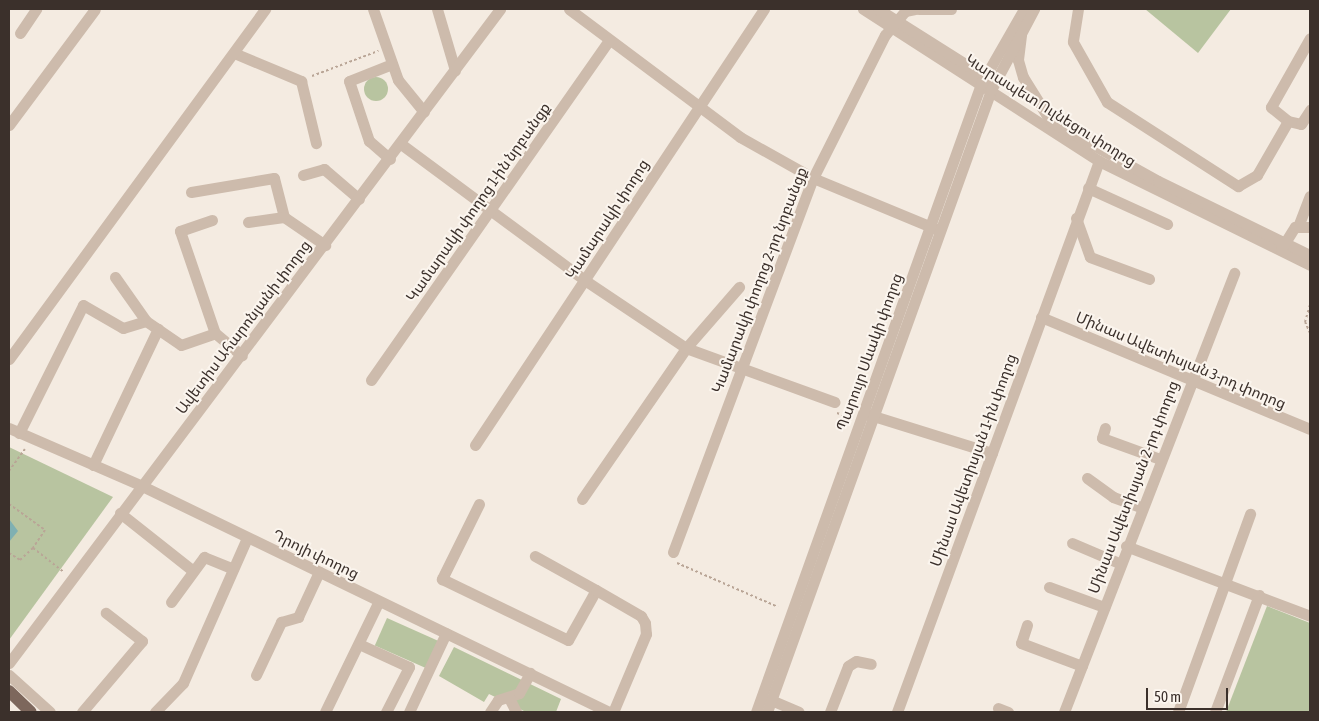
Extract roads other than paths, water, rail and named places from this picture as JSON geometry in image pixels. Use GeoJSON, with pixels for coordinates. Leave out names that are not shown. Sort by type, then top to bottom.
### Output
{"type":"FeatureCollection","features":[{"type":"Feature","properties":{"kind":"main road"},"geometry":{"type":"LineString","coordinates":[[9,691],[31,712]]}},
{"type":"Feature","properties":{"kind":"street"},"geometry":{"type":"LineString","coordinates":[[20,33],[36,9]]}},
{"type":"Feature","properties":{"kind":"street"},"geometry":{"type":"LineString","coordinates":[[9,125],[95,9]]}},
{"type":"Feature","properties":{"kind":"street"},"geometry":{"type":"LineString","coordinates":[[9,359],[265,9]]}},
{"type":"Feature","properties":{"kind":"street"},"geometry":{"type":"LineString","coordinates":[[374,9],[398,80],[424,112]]}},
{"type":"Feature","properties":{"kind":"street"},"geometry":{"type":"LineString","coordinates":[[437,9],[455,70]]}},
{"type":"Feature","properties":{"kind":"street","name":"Ավետիս Ահարոնյանի փողոց"},"geometry":{"type":"LineString","coordinates":[[9,663],[140,485],[242,356],[500,9]]}},
{"type":"Feature","properties":{"kind":"street"},"geometry":{"type":"LineString","coordinates":[[569,9],[740,137],[813,178],[935,228]]}},
{"type":"Feature","properties":{"kind":"street","name":"Կամարակի փողոց"},"geometry":{"type":"LineString","coordinates":[[475,445],[586,281],[764,9]]}},
{"type":"Feature","properties":{"kind":"street","name":"Կարապետ Ուլնեցու փողոց"},"geometry":{"type":"LineString","coordinates":[[863,9],[893,23],[1052,122],[1310,264]]}},
{"type":"Feature","properties":{"kind":"street","name":"Կարապետ Ուլնեցու փողոց"},"geometry":{"type":"LineString","coordinates":[[878,9],[893,23]]}},
{"type":"Feature","properties":{"kind":"street"},"geometry":{"type":"LineString","coordinates":[[893,23],[915,9]]}},
{"type":"Feature","properties":{"kind":"street"},"geometry":{"type":"LineString","coordinates":[[919,9],[951,9]]}},
{"type":"Feature","properties":{"kind":"street","name":"Պարույր Սևակի փողոց"},"geometry":{"type":"LineString","coordinates":[[767,712],[868,415],[987,83],[1024,9]]}},
{"type":"Feature","properties":{"kind":"street","name":"Պարույր Սևակի փողոց"},"geometry":{"type":"LineString","coordinates":[[987,83],[1034,9]]}},
{"type":"Feature","properties":{"kind":"street"},"geometry":{"type":"LineString","coordinates":[[1078,9],[1073,42],[1107,102],[1228,182],[1238,186],[1257,175],[1288,121]]}},
{"type":"Feature","properties":{"kind":"street","name":"Կամարակի փողոց 2-րդ նրբանցք"},"geometry":{"type":"LineString","coordinates":[[673,552],[740,368],[813,178],[893,23]]}},
{"type":"Feature","properties":{"kind":"street"},"geometry":{"type":"LineString","coordinates":[[1023,24],[1018,60],[1023,77],[1052,122]]}},
{"type":"Feature","properties":{"kind":"street"},"geometry":{"type":"LineString","coordinates":[[1310,38],[1271,106],[1288,121],[1301,124],[1310,110]]}},
{"type":"Feature","properties":{"kind":"street","name":"Կամարակի փողոց 1-ին նրբանցք"},"geometry":{"type":"LineString","coordinates":[[371,380],[491,212],[609,40]]}},
{"type":"Feature","properties":{"kind":"street"},"geometry":{"type":"LineString","coordinates":[[234,53],[301,80],[316,143]]}},
{"type":"Feature","properties":{"kind":"street"},"geometry":{"type":"LineString","coordinates":[[390,159],[369,141],[349,81],[392,64]]}},
{"type":"Feature","properties":{"kind":"street","name":"Կարապետ Ուլնեցու փողոց"},"geometry":{"type":"LineString","coordinates":[[987,83],[1099,161],[1282,248],[1310,255]]}},
{"type":"Feature","properties":{"kind":"street"},"geometry":{"type":"LineString","coordinates":[[401,144],[586,281],[686,348],[834,402]]}},
{"type":"Feature","properties":{"kind":"street","name":"Մինաս Ավետիսյան 1-ին փողոց"},"geometry":{"type":"LineString","coordinates":[[897,712],[1076,218],[1099,161]]}},
{"type":"Feature","properties":{"kind":"street"},"geometry":{"type":"LineString","coordinates":[[303,175],[324,169],[359,199]]}},
{"type":"Feature","properties":{"kind":"street"},"geometry":{"type":"LineString","coordinates":[[191,192],[274,178],[284,217],[325,245]]}},
{"type":"Feature","properties":{"kind":"street"},"geometry":{"type":"LineString","coordinates":[[1088,188],[1167,224]]}},
{"type":"Feature","properties":{"kind":"street"},"geometry":{"type":"LineString","coordinates":[[1282,248],[1305,225],[1310,196]]}},
{"type":"Feature","properties":{"kind":"street"},"geometry":{"type":"LineString","coordinates":[[248,222],[284,217]]}},
{"type":"Feature","properties":{"kind":"street"},"geometry":{"type":"LineString","coordinates":[[1076,218],[1090,257],[1149,279]]}},
{"type":"Feature","properties":{"kind":"street"},"geometry":{"type":"LineString","coordinates":[[212,220],[180,230],[215,333],[242,356]]}},
{"type":"Feature","properties":{"kind":"street","name":"Մինաս Ավետիսյան 2-րդ փողոց"},"geometry":{"type":"LineString","coordinates":[[1064,712],[1119,563],[1234,273]]}},
{"type":"Feature","properties":{"kind":"street"},"geometry":{"type":"LineString","coordinates":[[116,278],[146,321],[181,345],[215,333]]}},
{"type":"Feature","properties":{"kind":"street","name":"Կամարակի փողոց 2-րդ նրբանցք"},"geometry":{"type":"LineString","coordinates":[[582,499],[686,348],[739,287]]}},
{"type":"Feature","properties":{"kind":"street"},"geometry":{"type":"LineString","coordinates":[[14,431],[84,305],[124,328],[146,321]]}},
{"type":"Feature","properties":{"kind":"street","name":"Մինաս Ավետիսյան 3-րդ փողոց"},"geometry":{"type":"LineString","coordinates":[[1041,317],[1310,430]]}},
{"type":"Feature","properties":{"kind":"street"},"geometry":{"type":"LineString","coordinates":[[93,465],[158,329]]}},
{"type":"Feature","properties":{"kind":"street"},"geometry":{"type":"LineString","coordinates":[[868,415],[992,453]]}},
{"type":"Feature","properties":{"kind":"street","name":"Պարույր Սևակի փողոց"},"geometry":{"type":"LineString","coordinates":[[756,712],[868,415]]}},
{"type":"Feature","properties":{"kind":"street"},"geometry":{"type":"LineString","coordinates":[[1105,428],[1102,438],[1160,459]]}},
{"type":"Feature","properties":{"kind":"street","name":"Դրոյի փողոց"},"geometry":{"type":"LineString","coordinates":[[14,431],[140,485],[609,712]]}},
{"type":"Feature","properties":{"kind":"street"},"geometry":{"type":"LineString","coordinates":[[1087,478],[1113,497],[1141,507]]}},
{"type":"Feature","properties":{"kind":"street"},"geometry":{"type":"LineString","coordinates":[[479,504],[442,570],[446,585],[561,640],[574,637],[596,590]]}},
{"type":"Feature","properties":{"kind":"street"},"geometry":{"type":"LineString","coordinates":[[120,513],[192,570]]}},
{"type":"Feature","properties":{"kind":"street"},"geometry":{"type":"LineString","coordinates":[[1178,712],[1227,582],[1250,514]]}},
{"type":"Feature","properties":{"kind":"street"},"geometry":{"type":"LineString","coordinates":[[155,712],[183,683],[247,538]]}},
{"type":"Feature","properties":{"kind":"street"},"geometry":{"type":"LineString","coordinates":[[1072,543],[1119,563]]}},
{"type":"Feature","properties":{"kind":"street"},"geometry":{"type":"LineString","coordinates":[[1126,546],[1227,582],[1310,616]]}},
{"type":"Feature","properties":{"kind":"street"},"geometry":{"type":"LineString","coordinates":[[535,556],[641,616],[645,623],[646,634],[613,712]]}},
{"type":"Feature","properties":{"kind":"street"},"geometry":{"type":"LineString","coordinates":[[171,602],[192,570],[204,557],[233,569]]}},
{"type":"Feature","properties":{"kind":"street"},"geometry":{"type":"LineString","coordinates":[[256,674],[281,622],[298,618],[319,572]]}},
{"type":"Feature","properties":{"kind":"street"},"geometry":{"type":"LineString","coordinates":[[1049,587],[1104,607]]}},
{"type":"Feature","properties":{"kind":"street"},"geometry":{"type":"LineString","coordinates":[[1215,712],[1259,595]]}},
{"type":"Feature","properties":{"kind":"street"},"geometry":{"type":"LineString","coordinates":[[325,712],[379,601]]}},
{"type":"Feature","properties":{"kind":"street"},"geometry":{"type":"LineString","coordinates":[[82,712],[142,641],[106,613]]}},
{"type":"Feature","properties":{"kind":"street"},"geometry":{"type":"LineString","coordinates":[[1027,625],[1021,643],[1082,666]]}},
{"type":"Feature","properties":{"kind":"street"},"geometry":{"type":"LineString","coordinates":[[409,712],[446,633]]}},
{"type":"Feature","properties":{"kind":"street"},"geometry":{"type":"LineString","coordinates":[[359,644],[408,667],[386,712]]}},
{"type":"Feature","properties":{"kind":"street"},"geometry":{"type":"LineString","coordinates":[[830,712],[848,666],[856,661],[871,664]]}},
{"type":"Feature","properties":{"kind":"street"},"geometry":{"type":"LineString","coordinates":[[490,712],[498,700],[509,698],[519,693],[530,673]]}},
{"type":"Feature","properties":{"kind":"street"},"geometry":{"type":"LineString","coordinates":[[9,675],[50,712]]}},
{"type":"Feature","properties":{"kind":"street"},"geometry":{"type":"LineString","coordinates":[[509,698],[516,712]]}},
{"type":"Feature","properties":{"kind":"street"},"geometry":{"type":"LineString","coordinates":[[771,700],[799,712]]}},
{"type":"Feature","properties":{"kind":"water"},"geometry":{"type":"Polygon","coordinates":[[[9,519],[18,531],[9,542],[9,519]]]}}]}
